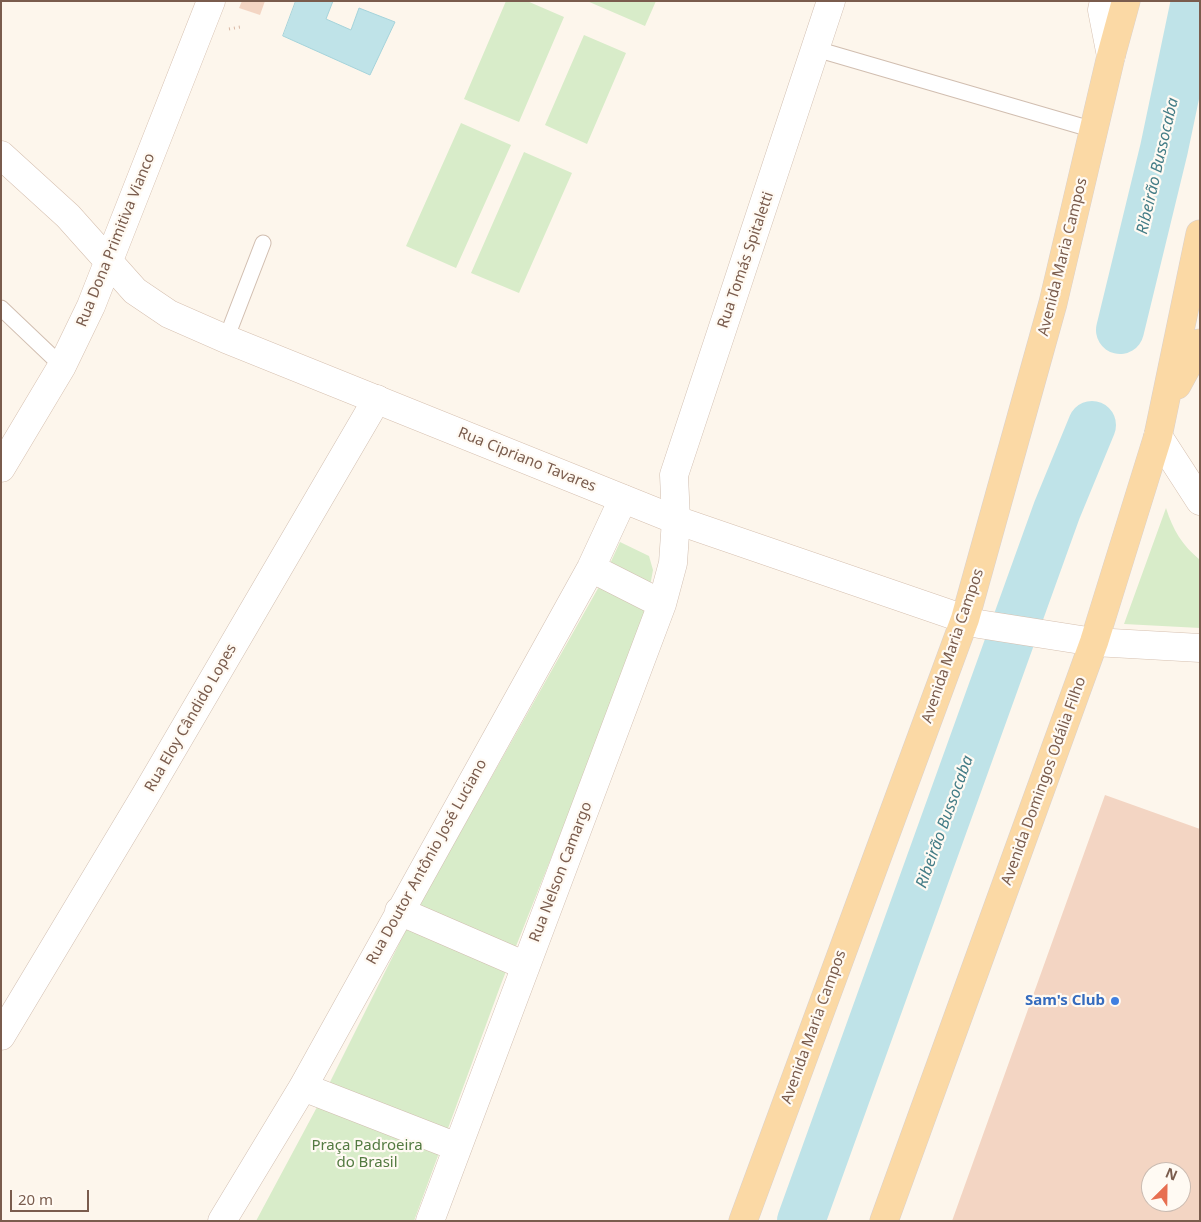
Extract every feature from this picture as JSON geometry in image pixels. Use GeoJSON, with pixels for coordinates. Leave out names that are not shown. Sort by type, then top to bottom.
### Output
{"type":"FeatureCollection","features":[{"type":"Feature","properties":{"kind":"main road","name":"Avenida Maria Campos"},"geometry":{"type":"LineString","coordinates":[[743,1221],[972,622],[1054,303],[1111,56],[1126,1]]}},
{"type":"Feature","properties":{"kind":"main road","name":"Avenida Domingos Odália Filho"},"geometry":{"type":"LineString","coordinates":[[884,1221],[1190,338],[1200,234]]}},
{"type":"Feature","properties":{"kind":"street","name":"Rua Dona Primitiva Vianco"},"geometry":{"type":"LineString","coordinates":[[1,468],[62,366],[92,306],[210,1]]}},
{"type":"Feature","properties":{"kind":"street","name":"Rua Tomás Spitaletti"},"geometry":{"type":"LineString","coordinates":[[676,520],[674,475],[831,1]]}},
{"type":"Feature","properties":{"kind":"street","name":"Avenida Maria Campos"},"geometry":{"type":"LineString","coordinates":[[1104,1],[1102,10],[1111,56]]}},
{"type":"Feature","properties":{"kind":"street","name":"Rua Cipriano Tavares"},"geometry":{"type":"LineString","coordinates":[[1,155],[68,216],[135,291],[170,314],[226,339],[676,520],[972,622],[1086,641],[1200,648]]}},
{"type":"Feature","properties":{"kind":"street","name":"Rua Eloy Cândido Lopes"},"geometry":{"type":"LineString","coordinates":[[1,1036],[145,796],[377,399]]}},
{"type":"Feature","properties":{"kind":"street"},"geometry":{"type":"LineString","coordinates":[[1160,424],[1200,501]]}},
{"type":"Feature","properties":{"kind":"street","name":"Rua Doutor Antônio José Luciano"},"geometry":{"type":"LineString","coordinates":[[222,1221],[303,1087],[591,568],[623,499]]}},
{"type":"Feature","properties":{"kind":"street","name":"Rua Nelson Camargo"},"geometry":{"type":"LineString","coordinates":[[430,1221],[662,604],[673,563],[676,520]]}},
{"type":"Feature","properties":{"kind":"street"},"geometry":{"type":"LineString","coordinates":[[591,568],[662,604]]}},
{"type":"Feature","properties":{"kind":"street"},"geometry":{"type":"LineString","coordinates":[[399,911],[526,966]]}},
{"type":"Feature","properties":{"kind":"street"},"geometry":{"type":"LineString","coordinates":[[303,1087],[457,1146]]}},
{"type":"Feature","properties":{"kind":"lane"},"geometry":{"type":"LineString","coordinates":[[816,49],[1094,130]]}},
{"type":"Feature","properties":{"kind":"lane"},"geometry":{"type":"LineString","coordinates":[[226,339],[263,243]]}},
{"type":"Feature","properties":{"kind":"lane"},"geometry":{"type":"LineString","coordinates":[[1,308],[62,366]]}},
{"type":"Feature","properties":{"kind":"green space"},"geometry":{"type":"Polygon","coordinates":[[[506,1],[527,1],[564,17],[519,122],[464,99],[506,1]]]}},
{"type":"Feature","properties":{"kind":"green space"},"geometry":{"type":"Polygon","coordinates":[[[587,1],[656,1],[645,26],[587,1]]]}},
{"type":"Feature","properties":{"kind":"green space"},"geometry":{"type":"Polygon","coordinates":[[[584,35],[626,53],[587,144],[545,125],[584,35]]]}},
{"type":"Feature","properties":{"kind":"green space"},"geometry":{"type":"Polygon","coordinates":[[[461,123],[511,145],[456,268],[406,246],[461,123]]]}},
{"type":"Feature","properties":{"kind":"green space"},"geometry":{"type":"Polygon","coordinates":[[[524,152],[572,173],[519,293],[471,273],[524,152]]]}},
{"type":"Feature","properties":{"kind":"green space"},"geometry":{"type":"Polygon","coordinates":[[[1166,508],[1179,537],[1200,560],[1200,628],[1124,624],[1166,508]]]}},
{"type":"Feature","properties":{"kind":"green space","name":"Praça Padroeira do Brasil"},"geometry":{"type":"Polygon","coordinates":[[[620,542],[649,556],[653,570],[642,629],[501,984],[414,1221],[256,1221],[324,1094],[412,918],[601,583],[620,542]]]}},
{"type":"Feature","properties":{"kind":"water"},"geometry":{"type":"Polygon","coordinates":[[[296,1],[333,1],[326,19],[351,30],[359,8],[395,22],[370,75],[283,36],[296,1]]]}},
{"type":"Feature","properties":{"kind":"building"},"geometry":{"type":"Polygon","coordinates":[[[242,1],[265,1],[260,15],[239,8],[242,1]]]}},
{"type":"Feature","properties":{"kind":"building","name":"Sam's Club"},"geometry":{"type":"Polygon","coordinates":[[[1105,795],[1200,829],[1200,1221],[952,1221],[1105,795]]]}},
{"type":"Feature","properties":{"kind":"waterway","name":"Ribeirão Bussocaba"},"geometry":{"type":"LineString","coordinates":[[1120,330],[1164,149],[1195,1]]}},
{"type":"Feature","properties":{"kind":"waterway","name":"Ribeirão Bussocaba"},"geometry":{"type":"LineString","coordinates":[[801,1221],[1057,510],[1092,425]]}},
{"type":"Feature","properties":{"kind":"place","name":"Sam's Club"},"geometry":{"type":"Point","coordinates":[1115,1001]}}]}
